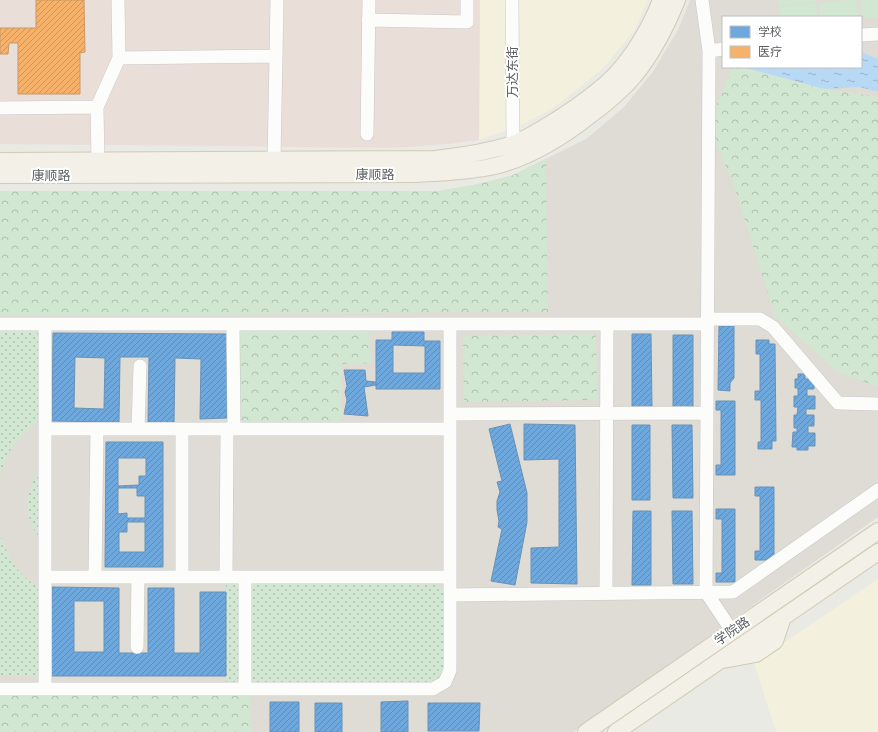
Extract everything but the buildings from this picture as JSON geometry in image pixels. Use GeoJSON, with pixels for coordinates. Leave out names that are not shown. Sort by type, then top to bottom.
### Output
{"type":"FeatureCollection","features":[{"type":"Feature","properties":{"kind":"main road","name":"康顺路"},"geometry":{"type":"LineString","coordinates":[[0,161],[435,159],[468,155],[512,144],[543,129],[608,82],[631,55],[654,18],[662,0]]}},
{"type":"Feature","properties":{"kind":"main road","name":"康顺路"},"geometry":{"type":"LineString","coordinates":[[0,175],[414,174],[465,171],[490,167],[517,159],[548,145],[575,127],[614,97],[634,76],[654,47],[677,0]]}},
{"type":"Feature","properties":{"kind":"main road","name":"学院路"},"geometry":{"type":"LineString","coordinates":[[586,732],[878,532]]}},
{"type":"Feature","properties":{"kind":"main road","name":"学院路"},"geometry":{"type":"LineString","coordinates":[[616,732],[878,552]]}},
{"type":"Feature","properties":{"kind":"street"},"geometry":{"type":"LineString","coordinates":[[98,160],[97,106],[119,58],[118,0]]}},
{"type":"Feature","properties":{"kind":"street"},"geometry":{"type":"LineString","coordinates":[[274,160],[277,0]]}},
{"type":"Feature","properties":{"kind":"street"},"geometry":{"type":"LineString","coordinates":[[367,134],[369,0]]}},
{"type":"Feature","properties":{"kind":"street"},"geometry":{"type":"LineString","coordinates":[[368,20],[467,22],[467,0]]}},
{"type":"Feature","properties":{"kind":"street","name":"万达东街"},"geometry":{"type":"LineString","coordinates":[[512,0],[512,144]]}},
{"type":"Feature","properties":{"kind":"street"},"geometry":{"type":"LineString","coordinates":[[702,0],[709,51],[706,592],[732,631]]}},
{"type":"Feature","properties":{"kind":"street"},"geometry":{"type":"LineString","coordinates":[[862,35],[878,34]]}},
{"type":"Feature","properties":{"kind":"street"},"geometry":{"type":"LineString","coordinates":[[709,51],[722,49]]}},
{"type":"Feature","properties":{"kind":"street"},"geometry":{"type":"LineString","coordinates":[[119,58],[276,56]]}},
{"type":"Feature","properties":{"kind":"street"},"geometry":{"type":"LineString","coordinates":[[0,108],[97,106]]}},
{"type":"Feature","properties":{"kind":"street"},"geometry":{"type":"LineString","coordinates":[[0,324],[607,324],[760,319],[773,327],[838,403],[878,404]]}},
{"type":"Feature","properties":{"kind":"street"},"geometry":{"type":"LineString","coordinates":[[45,324],[45,689]]}},
{"type":"Feature","properties":{"kind":"street"},"geometry":{"type":"LineString","coordinates":[[226,577],[233,324]]}},
{"type":"Feature","properties":{"kind":"street"},"geometry":{"type":"LineString","coordinates":[[0,689],[433,689],[445,682],[450,670],[450,324]]}},
{"type":"Feature","properties":{"kind":"street"},"geometry":{"type":"LineString","coordinates":[[606,593],[607,324]]}},
{"type":"Feature","properties":{"kind":"street"},"geometry":{"type":"LineString","coordinates":[[138,429],[140,366]]}},
{"type":"Feature","properties":{"kind":"street"},"geometry":{"type":"LineString","coordinates":[[450,414],[707,413]]}},
{"type":"Feature","properties":{"kind":"street"},"geometry":{"type":"LineString","coordinates":[[45,429],[450,429]]}},
{"type":"Feature","properties":{"kind":"street"},"geometry":{"type":"LineString","coordinates":[[95,577],[97,429]]}},
{"type":"Feature","properties":{"kind":"street"},"geometry":{"type":"LineString","coordinates":[[182,429],[182,577]]}},
{"type":"Feature","properties":{"kind":"street"},"geometry":{"type":"LineString","coordinates":[[450,595],[733,592],[878,490]]}},
{"type":"Feature","properties":{"kind":"street"},"geometry":{"type":"LineString","coordinates":[[45,577],[450,577]]}},
{"type":"Feature","properties":{"kind":"street"},"geometry":{"type":"LineString","coordinates":[[137,647],[138,577]]}},
{"type":"Feature","properties":{"kind":"street"},"geometry":{"type":"LineString","coordinates":[[245,577],[245,689]]}},
{"type":"Feature","properties":{"kind":"shaded area"},"geometry":{"type":"Polygon","coordinates":[[[0,0],[480,0],[479,140],[394,148],[0,144],[0,0]]]}},
{"type":"Feature","properties":{"kind":"shaded area"},"geometry":{"type":"Polygon","coordinates":[[[480,0],[648,0],[634,31],[603,68],[579,88],[550,110],[521,125],[479,140],[480,0]]]}},
{"type":"Feature","properties":{"kind":"shaded area"},"geometry":{"type":"Polygon","coordinates":[[[690,0],[878,0],[878,517],[573,732],[0,732],[0,191],[439,191],[473,185],[511,176],[586,139],[624,107],[652,73],[678,30],[690,0]]]}},
{"type":"Feature","properties":{"kind":"shaded area"},"geometry":{"type":"Polygon","coordinates":[[[878,579],[878,732],[776,732],[754,663],[878,579]]]}},
{"type":"Feature","properties":{"kind":"green space"},"geometry":{"type":"Polygon","coordinates":[[[777,0],[815,0],[815,2],[778,6],[777,0]]]}},
{"type":"Feature","properties":{"kind":"green space"},"geometry":{"type":"Polygon","coordinates":[[[856,0],[858,16],[820,16],[819,3],[856,0]]]}},
{"type":"Feature","properties":{"kind":"green space"},"geometry":{"type":"Polygon","coordinates":[[[861,0],[878,0],[878,17],[863,19],[861,0]]]}},
{"type":"Feature","properties":{"kind":"green space"},"geometry":{"type":"Polygon","coordinates":[[[816,3],[817,16],[780,16],[779,7],[816,3]]]}},
{"type":"Feature","properties":{"kind":"green space"},"geometry":{"type":"Polygon","coordinates":[[[732,68],[746,68],[825,89],[878,97],[878,387],[836,371],[775,316],[736,192],[709,124],[732,68]]]}},
{"type":"Feature","properties":{"kind":"green space"},"geometry":{"type":"Polygon","coordinates":[[[546,159],[548,312],[225,315],[0,315],[0,191],[439,191],[511,176],[546,159]]]}},
{"type":"Feature","properties":{"kind":"green space"},"geometry":{"type":"Polygon","coordinates":[[[0,331],[41,331],[40,420],[25,432],[14,444],[6,458],[0,476],[0,331]]]}},
{"type":"Feature","properties":{"kind":"green space"},"geometry":{"type":"Polygon","coordinates":[[[235,331],[369,331],[371,363],[342,364],[342,421],[235,421],[235,331]]]}},
{"type":"Feature","properties":{"kind":"green space"},"geometry":{"type":"Polygon","coordinates":[[[596,334],[597,400],[464,402],[463,336],[596,334]]]}},
{"type":"Feature","properties":{"kind":"green space"},"geometry":{"type":"Polygon","coordinates":[[[40,470],[40,539],[30,520],[28,498],[33,479],[40,470]]]}},
{"type":"Feature","properties":{"kind":"green space"},"geometry":{"type":"Polygon","coordinates":[[[0,534],[10,558],[20,572],[32,583],[40,587],[39,676],[0,675],[0,534]]]}},
{"type":"Feature","properties":{"kind":"green space"},"geometry":{"type":"Polygon","coordinates":[[[226,577],[438,585],[450,595],[445,682],[226,689],[226,577]]]}},
{"type":"Feature","properties":{"kind":"green space"},"geometry":{"type":"Polygon","coordinates":[[[0,689],[250,689],[251,732],[0,732],[0,689]]]}},
{"type":"Feature","properties":{"kind":"water"},"geometry":{"type":"Polygon","coordinates":[[[862,52],[878,59],[878,92],[860,87],[825,89],[746,68],[862,68],[862,52]]]}}]}
